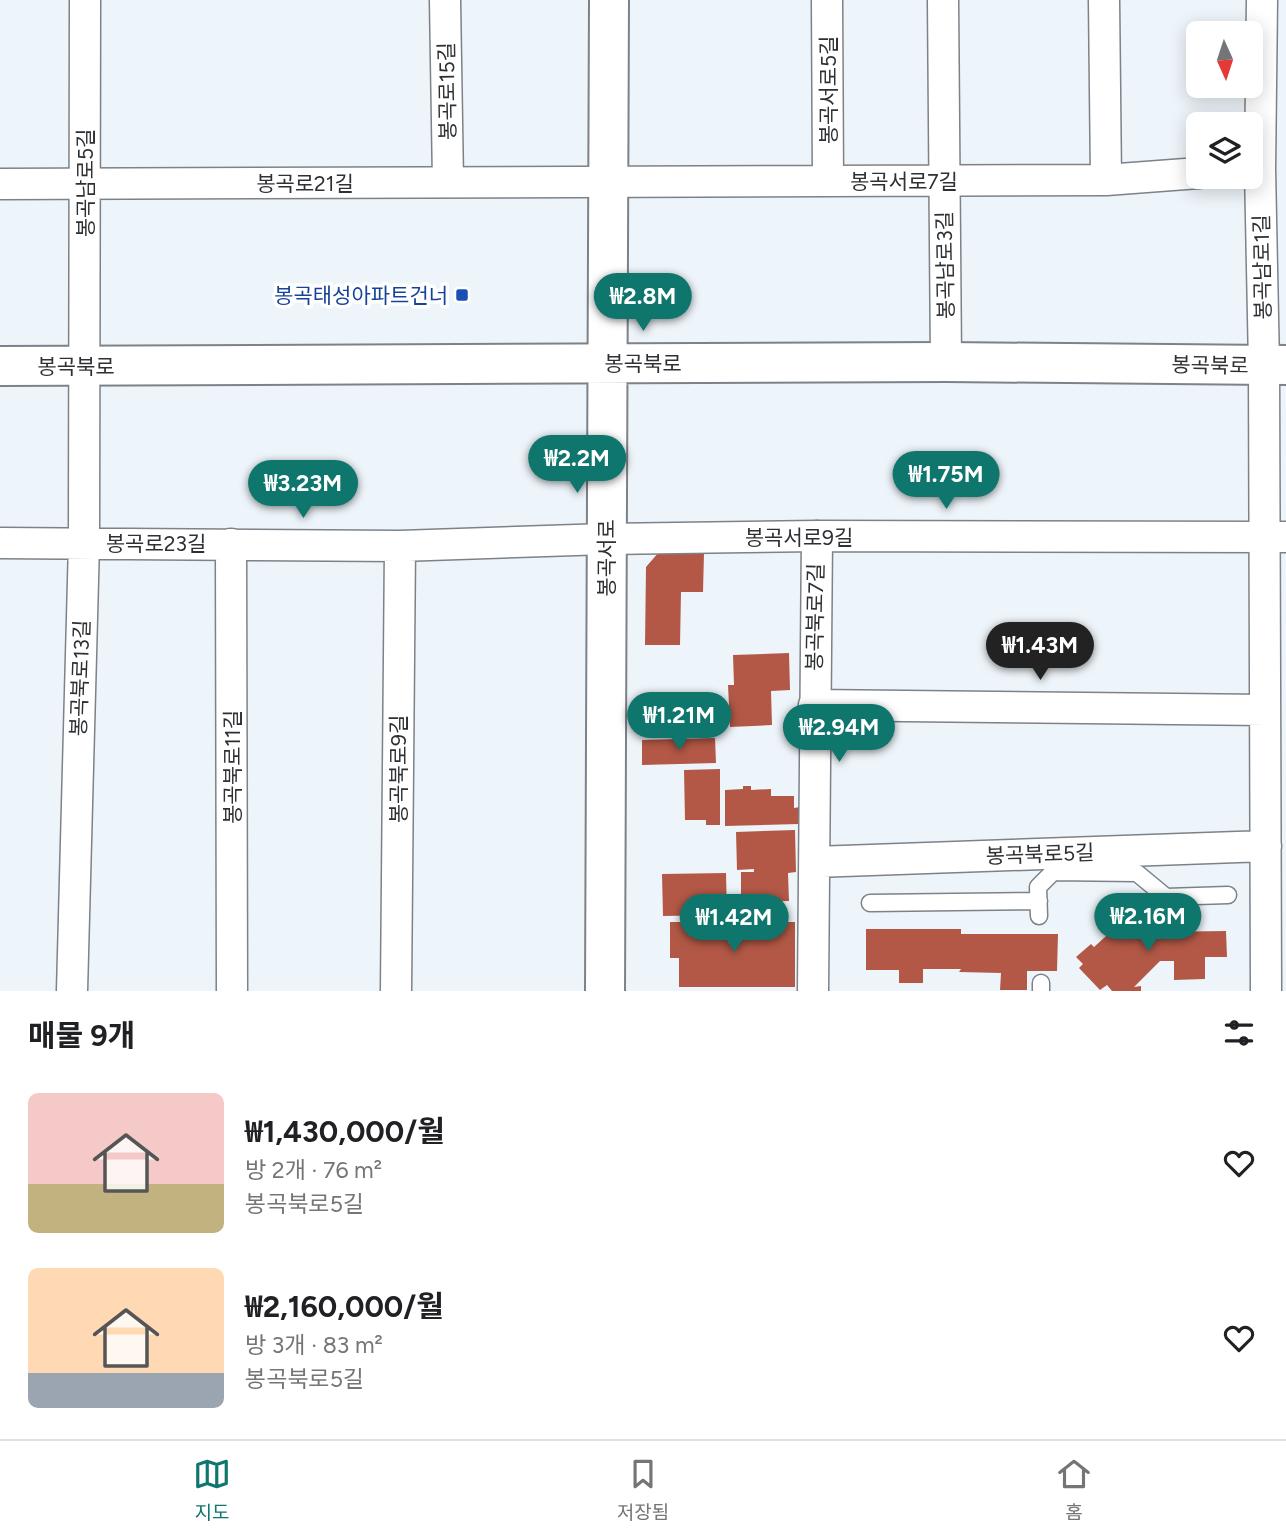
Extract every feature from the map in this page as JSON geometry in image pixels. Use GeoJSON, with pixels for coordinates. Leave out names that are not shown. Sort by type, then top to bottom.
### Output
{"type":"FeatureCollection","features":[{"type":"Feature","properties":{"kind":"street","name":"봉곡남로5길"},"geometry":{"type":"LineString","coordinates":[[85,0],[86,366]]}},
{"type":"Feature","properties":{"kind":"street","name":"봉곡로15길"},"geometry":{"type":"LineString","coordinates":[[446,0],[448,182]]}},
{"type":"Feature","properties":{"kind":"street","name":"봉곡서로"},"geometry":{"type":"LineString","coordinates":[[606,991],[609,0]]}},
{"type":"Feature","properties":{"kind":"street","name":"봉곡서로5길"},"geometry":{"type":"LineString","coordinates":[[827,0],[828,181]]}},
{"type":"Feature","properties":{"kind":"street","name":"봉곡남로3길"},"geometry":{"type":"LineString","coordinates":[[943,0],[946,362]]}},
{"type":"Feature","properties":{"kind":"street"},"geometry":{"type":"LineString","coordinates":[[1104,0],[1106,180]]}},
{"type":"Feature","properties":{"kind":"street","name":"봉곡남로1길"},"geometry":{"type":"LineString","coordinates":[[1262,0],[1275,365]]}},
{"type":"Feature","properties":{"kind":"street","name":"봉곡서로7길"},"geometry":{"type":"LineString","coordinates":[[609,182],[1106,180],[1186,174]]}},
{"type":"Feature","properties":{"kind":"street","name":"봉곡로21길"},"geometry":{"type":"LineString","coordinates":[[0,184],[609,182]]}},
{"type":"Feature","properties":{"kind":"street","name":"봉곡북로"},"geometry":{"type":"LineString","coordinates":[[0,366],[946,362],[1275,365]]}},
{"type":"Feature","properties":{"kind":"street"},"geometry":{"type":"LineString","coordinates":[[1266,991],[1265,710],[1275,537],[1275,365]]}},
{"type":"Feature","properties":{"kind":"street","name":"봉곡북로13길"},"geometry":{"type":"LineString","coordinates":[[72,991],[86,366]]}},
{"type":"Feature","properties":{"kind":"street","name":"봉곡서로9길"},"geometry":{"type":"LineString","coordinates":[[606,539],[817,536],[1275,537]]}},
{"type":"Feature","properties":{"kind":"street","name":"봉곡북로7길"},"geometry":{"type":"LineString","coordinates":[[813,991],[817,536]]}},
{"type":"Feature","properties":{"kind":"street","name":"봉곡로23길"},"geometry":{"type":"LineString","coordinates":[[0,543],[400,546],[606,539]]}},
{"type":"Feature","properties":{"kind":"street","name":"봉곡북로11길"},"geometry":{"type":"LineString","coordinates":[[231,544],[232,991]]}},
{"type":"Feature","properties":{"kind":"street","name":"봉곡북로9길"},"geometry":{"type":"LineString","coordinates":[[396,991],[400,546]]}},
{"type":"Feature","properties":{"kind":"street"},"geometry":{"type":"LineString","coordinates":[[814,705],[1265,710]]}},
{"type":"Feature","properties":{"kind":"street","name":"봉곡북로5길"},"geometry":{"type":"LineString","coordinates":[[814,862],[1266,846]]}},
{"type":"Feature","properties":{"kind":"lane"},"geometry":{"type":"LineString","coordinates":[[870,903],[1039,909],[1038,887],[1053,872],[1137,873],[1166,897],[1228,895]]}},
{"type":"Feature","properties":{"kind":"building"},"geometry":{"type":"Polygon","coordinates":[[[659,552],[704,553],[703,592],[681,592],[680,645],[645,645],[646,567],[659,552]]]}},
{"type":"Feature","properties":{"kind":"building"},"geometry":{"type":"Polygon","coordinates":[[[789,653],[790,690],[771,691],[772,725],[730,727],[728,685],[734,685],[733,655],[789,653]]]}},
{"type":"Feature","properties":{"kind":"building"},"geometry":{"type":"Polygon","coordinates":[[[715,738],[716,763],[642,765],[642,740],[715,738]]]}},
{"type":"Feature","properties":{"kind":"building"},"geometry":{"type":"Polygon","coordinates":[[[720,769],[720,825],[706,825],[706,820],[685,820],[684,770],[720,769]]]}},
{"type":"Feature","properties":{"kind":"building"},"geometry":{"type":"Polygon","coordinates":[[[743,786],[751,786],[751,790],[771,789],[771,796],[794,796],[794,808],[800,807],[799,824],[725,826],[725,790],[743,789],[743,786]]]}},
{"type":"Feature","properties":{"kind":"building"},"geometry":{"type":"Polygon","coordinates":[[[795,830],[796,872],[788,873],[789,901],[741,902],[741,872],[754,872],[754,869],[737,870],[736,832],[795,830]]]}},
{"type":"Feature","properties":{"kind":"building"},"geometry":{"type":"Polygon","coordinates":[[[726,873],[727,915],[663,916],[662,874],[726,873]]]}},
{"type":"Feature","properties":{"kind":"building"},"geometry":{"type":"Polygon","coordinates":[[[1126,908],[1130,912],[1134,909],[1156,932],[1226,931],[1227,957],[1205,957],[1205,979],[1174,980],[1174,961],[1160,961],[1134,987],[1141,986],[1141,991],[1112,991],[1107,985],[1100,990],[1079,968],[1083,964],[1076,957],[1091,944],[1094,947],[1115,928],[1111,923],[1126,908]]]}},
{"type":"Feature","properties":{"kind":"building"},"geometry":{"type":"Polygon","coordinates":[[[670,922],[795,922],[795,987],[679,987],[679,958],[670,958],[670,922]]]}},
{"type":"Feature","properties":{"kind":"building"},"geometry":{"type":"Polygon","coordinates":[[[866,929],[961,929],[961,934],[1058,934],[1057,971],[1027,971],[1027,990],[1000,990],[1001,973],[959,972],[961,969],[923,969],[923,983],[899,983],[899,970],[866,970],[866,929]]]}},
{"type":"Feature","properties":{"kind":"place","name":"봉곡태성아파트건너"},"geometry":{"type":"Point","coordinates":[462,295]}}]}
